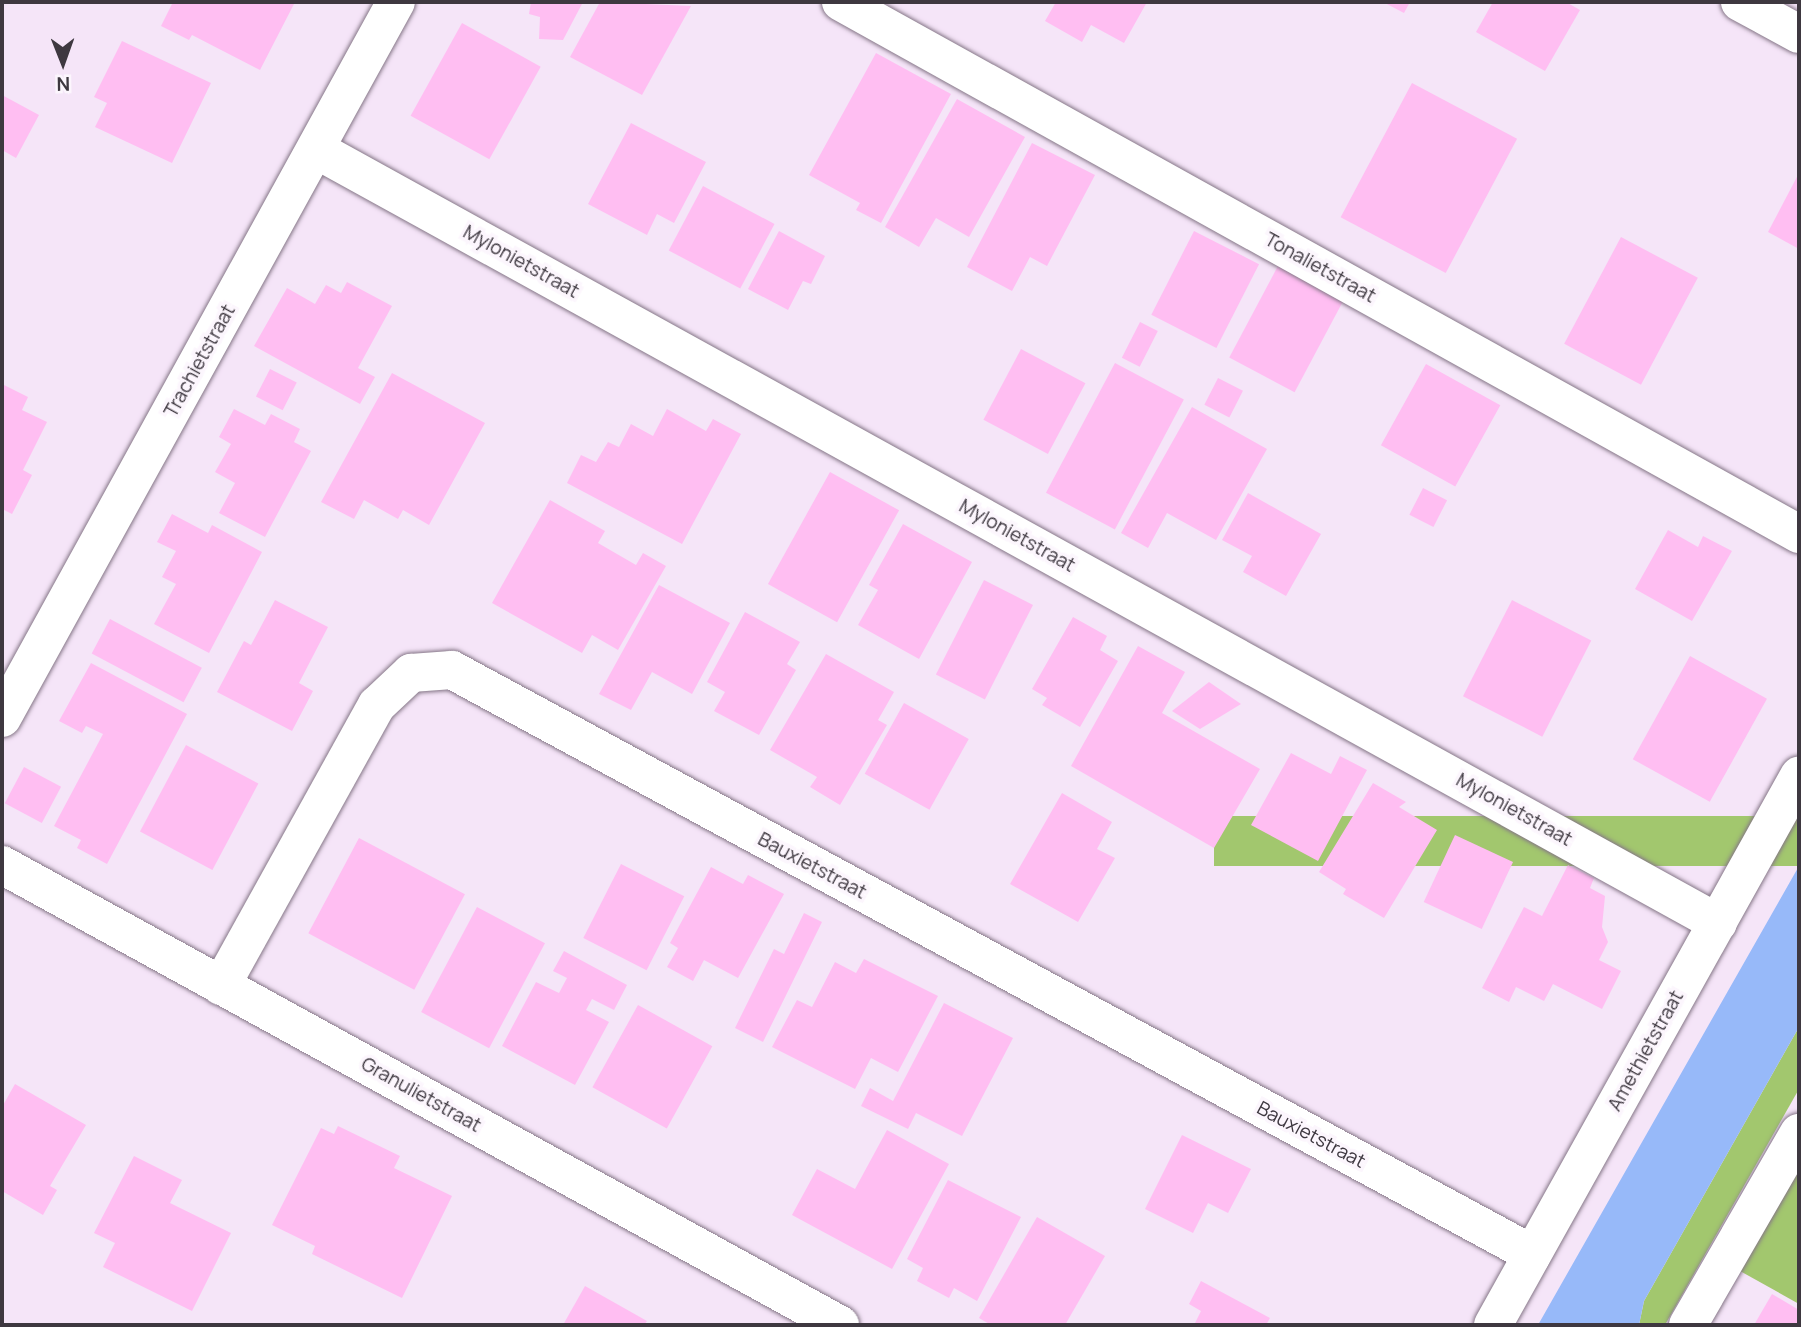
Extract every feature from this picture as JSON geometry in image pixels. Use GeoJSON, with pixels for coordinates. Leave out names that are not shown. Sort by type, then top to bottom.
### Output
{"type":"FeatureCollection","features":[{"type":"Feature","properties":{"kind":"street","name":"Trachietstraat"},"geometry":{"type":"LineString","coordinates":[[2,719],[396,2]]}},
{"type":"Feature","properties":{"kind":"street","name":"Tonalietstraat"},"geometry":{"type":"LineString","coordinates":[[841,2],[1799,534]]}},
{"type":"Feature","properties":{"kind":"street"},"geometry":{"type":"LineString","coordinates":[[1740,2],[1799,34]]}},
{"type":"Feature","properties":{"kind":"street","name":"Mylonietstraat"},"geometry":{"type":"LineString","coordinates":[[317,150],[1717,923]]}},
{"type":"Feature","properties":{"kind":"street","name":"Bauxietstraat"},"geometry":{"type":"LineString","coordinates":[[221,986],[377,705],[411,673],[452,670],[1532,1254]]}},
{"type":"Feature","properties":{"kind":"street","name":"Amethietstraat"},"geometry":{"type":"LineString","coordinates":[[1493,1325],[1799,776]]}},
{"type":"Feature","properties":{"kind":"street","name":"Granulietstraat"},"geometry":{"type":"LineString","coordinates":[[2,865],[841,1325]]}},
{"type":"Feature","properties":{"kind":"street"},"geometry":{"type":"LineString","coordinates":[[1689,1325],[1799,1133]]}},
{"type":"Feature","properties":{"kind":"green space"},"geometry":{"type":"Polygon","coordinates":[[[1214,816],[1799,816],[1799,866],[1214,866],[1214,816]]]}},
{"type":"Feature","properties":{"kind":"green space"},"geometry":{"type":"Polygon","coordinates":[[[1799,1027],[1799,1089],[1665,1325],[1639,1325],[1644,1301],[1799,1027]]]}},
{"type":"Feature","properties":{"kind":"green space"},"geometry":{"type":"Polygon","coordinates":[[[1799,1164],[1799,1304],[1740,1271],[1799,1164]]]}},
{"type":"Feature","properties":{"kind":"water"},"geometry":{"type":"Polygon","coordinates":[[[1799,866],[1799,1027],[1644,1301],[1639,1325],[1538,1325],[1799,866]]]}},
{"type":"Feature","properties":{"kind":"building"},"geometry":{"type":"Polygon","coordinates":[[[173,2],[294,4],[260,70],[192,35],[189,40],[161,26],[173,2]]]}},
{"type":"Feature","properties":{"kind":"building"},"geometry":{"type":"Polygon","coordinates":[[[531,2],[583,2],[563,40],[539,39],[540,17],[529,14],[531,2]]]}},
{"type":"Feature","properties":{"kind":"building"},"geometry":{"type":"Polygon","coordinates":[[[600,2],[691,6],[642,95],[570,57],[600,2]]]}},
{"type":"Feature","properties":{"kind":"building"},"geometry":{"type":"Polygon","coordinates":[[[1056,2],[1147,2],[1124,43],[1091,25],[1082,42],[1045,21],[1056,2]]]}},
{"type":"Feature","properties":{"kind":"building"},"geometry":{"type":"Polygon","coordinates":[[[1383,2],[1410,2],[1404,13],[1383,2]]]}},
{"type":"Feature","properties":{"kind":"building"},"geometry":{"type":"Polygon","coordinates":[[[1493,2],[1566,2],[1580,10],[1545,71],[1476,32],[1493,2]]]}},
{"type":"Feature","properties":{"kind":"building"},"geometry":{"type":"Polygon","coordinates":[[[462,23],[541,67],[489,159],[411,116],[462,23]]]}},
{"type":"Feature","properties":{"kind":"building"},"geometry":{"type":"Polygon","coordinates":[[[122,41],[211,83],[172,163],[95,127],[107,103],[94,97],[122,41]]]}},
{"type":"Feature","properties":{"kind":"building"},"geometry":{"type":"Polygon","coordinates":[[[876,53],[951,94],[881,223],[856,210],[860,203],[809,175],[876,53]]]}},
{"type":"Feature","properties":{"kind":"building"},"geometry":{"type":"Polygon","coordinates":[[[1412,83],[1517,139],[1446,273],[1341,217],[1412,83]]]}},
{"type":"Feature","properties":{"kind":"building"},"geometry":{"type":"Polygon","coordinates":[[[2,95],[39,115],[16,158],[2,150],[2,95]]]}},
{"type":"Feature","properties":{"kind":"building"},"geometry":{"type":"Polygon","coordinates":[[[957,99],[1025,137],[969,237],[936,218],[919,247],[885,227],[957,99]]]}},
{"type":"Feature","properties":{"kind":"building"},"geometry":{"type":"Polygon","coordinates":[[[631,123],[706,162],[674,223],[657,214],[647,235],[588,204],[631,123]]]}},
{"type":"Feature","properties":{"kind":"building"},"geometry":{"type":"Polygon","coordinates":[[[1032,143],[1095,175],[1047,266],[1030,257],[1012,291],[967,267],[1032,143]]]}},
{"type":"Feature","properties":{"kind":"building"},"geometry":{"type":"Polygon","coordinates":[[[1799,173],[1799,249],[1768,232],[1799,173]]]}},
{"type":"Feature","properties":{"kind":"building"},"geometry":{"type":"Polygon","coordinates":[[[703,186],[775,224],[740,288],[669,250],[703,186]]]}},
{"type":"Feature","properties":{"kind":"building"},"geometry":{"type":"Polygon","coordinates":[[[779,231],[825,256],[811,284],[803,281],[788,310],[748,289],[779,231]]]}},
{"type":"Feature","properties":{"kind":"building"},"geometry":{"type":"Polygon","coordinates":[[[1194,231],[1259,264],[1216,348],[1151,315],[1194,231]]]}},
{"type":"Feature","properties":{"kind":"building"},"geometry":{"type":"Polygon","coordinates":[[[1621,237],[1698,278],[1641,385],[1564,344],[1621,237]]]}},
{"type":"Feature","properties":{"kind":"building"},"geometry":{"type":"Polygon","coordinates":[[[1279,264],[1344,299],[1295,392],[1229,358],[1279,264]]]}},
{"type":"Feature","properties":{"kind":"building"},"geometry":{"type":"Polygon","coordinates":[[[347,282],[392,306],[358,368],[375,377],[360,404],[254,346],[287,288],[315,304],[326,285],[341,293],[347,282]]]}},
{"type":"Feature","properties":{"kind":"building"},"geometry":{"type":"Polygon","coordinates":[[[1140,322],[1158,331],[1140,367],[1122,358],[1140,322]]]}},
{"type":"Feature","properties":{"kind":"building"},"geometry":{"type":"Polygon","coordinates":[[[1021,349],[1085,383],[1048,454],[983,420],[1021,349]]]}},
{"type":"Feature","properties":{"kind":"building"},"geometry":{"type":"Polygon","coordinates":[[[1115,363],[1184,400],[1115,529],[1046,493],[1115,363]]]}},
{"type":"Feature","properties":{"kind":"building"},"geometry":{"type":"Polygon","coordinates":[[[1426,364],[1500,405],[1455,487],[1381,445],[1426,364]]]}},
{"type":"Feature","properties":{"kind":"building"},"geometry":{"type":"Polygon","coordinates":[[[270,369],[297,383],[283,410],[256,397],[270,369]]]}},
{"type":"Feature","properties":{"kind":"building"},"geometry":{"type":"Polygon","coordinates":[[[392,373],[485,423],[429,525],[403,510],[398,519],[364,500],[354,519],[321,502],[392,373]]]}},
{"type":"Feature","properties":{"kind":"building"},"geometry":{"type":"Polygon","coordinates":[[[1218,378],[1243,391],[1229,417],[1204,405],[1218,378]]]}},
{"type":"Feature","properties":{"kind":"building"},"geometry":{"type":"Polygon","coordinates":[[[2,384],[28,397],[22,410],[47,422],[23,470],[32,475],[12,514],[2,509],[2,384]]]}},
{"type":"Feature","properties":{"kind":"building"},"geometry":{"type":"Polygon","coordinates":[[[1192,407],[1267,449],[1216,540],[1167,513],[1148,548],[1121,533],[1192,407]]]}},
{"type":"Feature","properties":{"kind":"building"},"geometry":{"type":"Polygon","coordinates":[[[234,409],[265,425],[271,414],[300,429],[294,442],[311,451],[265,537],[219,513],[235,483],[215,472],[231,444],[219,437],[234,409]]]}},
{"type":"Feature","properties":{"kind":"building"},"geometry":{"type":"Polygon","coordinates":[[[667,409],[706,431],[713,419],[741,434],[682,544],[567,483],[581,455],[596,462],[608,442],[619,447],[631,424],[653,436],[667,409]]]}},
{"type":"Feature","properties":{"kind":"building"},"geometry":{"type":"Polygon","coordinates":[[[830,472],[899,510],[837,622],[768,584],[830,472]]]}},
{"type":"Feature","properties":{"kind":"building"},"geometry":{"type":"Polygon","coordinates":[[[1423,488],[1447,500],[1433,527],[1409,515],[1423,488]]]}},
{"type":"Feature","properties":{"kind":"building"},"geometry":{"type":"Polygon","coordinates":[[[1248,493],[1321,534],[1286,596],[1243,572],[1252,556],[1222,540],[1248,493]]]}},
{"type":"Feature","properties":{"kind":"building"},"geometry":{"type":"Polygon","coordinates":[[[550,500],[605,531],[598,543],[636,565],[643,553],[666,566],[618,650],[592,635],[582,653],[492,603],[550,500]]]}},
{"type":"Feature","properties":{"kind":"building"},"geometry":{"type":"Polygon","coordinates":[[[172,514],[208,533],[212,525],[262,552],[209,653],[154,624],[176,584],[162,577],[176,551],[157,542],[172,514]]]}},
{"type":"Feature","properties":{"kind":"building"},"geometry":{"type":"Polygon","coordinates":[[[903,524],[972,562],[919,659],[858,625],[878,590],[869,585],[903,524]]]}},
{"type":"Feature","properties":{"kind":"building"},"geometry":{"type":"Polygon","coordinates":[[[1668,530],[1698,547],[1703,536],[1732,551],[1692,621],[1635,589],[1668,530]]]}},
{"type":"Feature","properties":{"kind":"building"},"geometry":{"type":"Polygon","coordinates":[[[984,580],[1033,605],[985,699],[936,674],[984,580]]]}},
{"type":"Feature","properties":{"kind":"building"},"geometry":{"type":"Polygon","coordinates":[[[659,585],[730,623],[692,694],[652,672],[631,710],[599,694],[659,585]]]}},
{"type":"Feature","properties":{"kind":"building"},"geometry":{"type":"Polygon","coordinates":[[[275,600],[328,627],[299,683],[313,691],[292,731],[217,692],[244,641],[251,645],[275,600]]]}},
{"type":"Feature","properties":{"kind":"building"},"geometry":{"type":"Polygon","coordinates":[[[1512,600],[1591,640],[1542,737],[1463,696],[1512,600]]]}},
{"type":"Feature","properties":{"kind":"building"},"geometry":{"type":"Polygon","coordinates":[[[745,612],[800,642],[787,664],[796,670],[759,735],[714,711],[725,692],[707,682],[745,612]]]}},
{"type":"Feature","properties":{"kind":"building"},"geometry":{"type":"Polygon","coordinates":[[[1073,617],[1107,636],[1100,650],[1118,661],[1080,727],[1042,705],[1047,698],[1032,689],[1073,617]]]}},
{"type":"Feature","properties":{"kind":"building"},"geometry":{"type":"Polygon","coordinates":[[[110,619],[202,668],[184,702],[92,653],[110,619]]]}},
{"type":"Feature","properties":{"kind":"building"},"geometry":{"type":"Polygon","coordinates":[[[1138,646],[1185,672],[1162,713],[1260,769],[1214,848],[1071,766],[1138,646]]]}},
{"type":"Feature","properties":{"kind":"building"},"geometry":{"type":"Polygon","coordinates":[[[826,654],[894,692],[878,720],[887,725],[840,805],[810,787],[817,777],[770,750],[826,654]]]}},
{"type":"Feature","properties":{"kind":"building"},"geometry":{"type":"Polygon","coordinates":[[[1690,656],[1767,699],[1710,802],[1633,759],[1690,656]]]}},
{"type":"Feature","properties":{"kind":"building"},"geometry":{"type":"Polygon","coordinates":[[[91,663],[187,714],[107,864],[77,848],[81,840],[54,826],[103,734],[86,726],[82,733],[59,721],[91,663]]]}},
{"type":"Feature","properties":{"kind":"building"},"geometry":{"type":"Polygon","coordinates":[[[1209,682],[1241,704],[1200,729],[1172,711],[1209,682]]]}},
{"type":"Feature","properties":{"kind":"building"},"geometry":{"type":"Polygon","coordinates":[[[904,703],[969,739],[929,810],[865,774],[904,703]]]}},
{"type":"Feature","properties":{"kind":"building"},"geometry":{"type":"Polygon","coordinates":[[[186,745],[258,783],[212,870],[140,832],[186,745]]]}},
{"type":"Feature","properties":{"kind":"building"},"geometry":{"type":"Polygon","coordinates":[[[1291,753],[1331,774],[1340,756],[1367,770],[1318,861],[1251,825],[1291,753]]]}},
{"type":"Feature","properties":{"kind":"building"},"geometry":{"type":"Polygon","coordinates":[[[24,767],[61,787],[42,823],[5,803],[24,767]]]}},
{"type":"Feature","properties":{"kind":"building"},"geometry":{"type":"Polygon","coordinates":[[[1373,783],[1406,802],[1399,807],[1437,830],[1384,918],[1343,894],[1346,889],[1319,872],[1373,783]]]}},
{"type":"Feature","properties":{"kind":"building"},"geometry":{"type":"Polygon","coordinates":[[[1062,793],[1112,822],[1097,849],[1115,858],[1078,922],[1010,884],[1062,793]]]}},
{"type":"Feature","properties":{"kind":"building"},"geometry":{"type":"Polygon","coordinates":[[[1455,835],[1513,862],[1482,929],[1424,902],[1455,835]]]}},
{"type":"Feature","properties":{"kind":"building"},"geometry":{"type":"Polygon","coordinates":[[[359,838],[465,894],[414,990],[308,933],[359,838]]]}},
{"type":"Feature","properties":{"kind":"building"},"geometry":{"type":"Polygon","coordinates":[[[621,864],[684,896],[647,970],[583,938],[621,864]]]}},
{"type":"Feature","properties":{"kind":"building"},"geometry":{"type":"Polygon","coordinates":[[[1568,865],[1594,878],[1590,888],[1605,896],[1602,927],[1608,942],[1599,960],[1621,971],[1602,1009],[1553,984],[1544,1001],[1516,987],[1509,1002],[1482,988],[1524,907],[1542,916],[1568,865]]]}},
{"type":"Feature","properties":{"kind":"building"},"geometry":{"type":"Polygon","coordinates":[[[711,867],[743,884],[748,875],[784,894],[738,978],[704,960],[693,981],[667,967],[678,948],[670,943],[711,867]]]}},
{"type":"Feature","properties":{"kind":"building"},"geometry":{"type":"Polygon","coordinates":[[[477,907],[545,943],[489,1048],[421,1012],[477,907]]]}},
{"type":"Feature","properties":{"kind":"building"},"geometry":{"type":"Polygon","coordinates":[[[804,913],[822,922],[763,1042],[735,1028],[774,949],[784,954],[804,913]]]}},
{"type":"Feature","properties":{"kind":"building"},"geometry":{"type":"Polygon","coordinates":[[[564,951],[627,985],[614,1010],[592,999],[586,1010],[609,1022],[575,1085],[502,1046],[536,982],[559,993],[567,978],[553,971],[564,951]]]}},
{"type":"Feature","properties":{"kind":"building"},"geometry":{"type":"Polygon","coordinates":[[[864,959],[938,996],[898,1072],[871,1058],[855,1089],[772,1047],[797,1000],[812,1007],[835,962],[856,973],[864,959]]]}},
{"type":"Feature","properties":{"kind":"building"},"geometry":{"type":"Polygon","coordinates":[[[944,1003],[1013,1038],[962,1136],[916,1113],[908,1129],[861,1106],[870,1088],[893,1101],[944,1003]]]}},
{"type":"Feature","properties":{"kind":"building"},"geometry":{"type":"Polygon","coordinates":[[[638,1005],[712,1046],[667,1128],[592,1087],[638,1005]]]}},
{"type":"Feature","properties":{"kind":"building"},"geometry":{"type":"Polygon","coordinates":[[[15,1084],[86,1125],[50,1186],[57,1190],[43,1215],[2,1191],[2,1107],[15,1084]]]}},
{"type":"Feature","properties":{"kind":"building"},"geometry":{"type":"Polygon","coordinates":[[[338,1126],[400,1156],[394,1168],[452,1196],[402,1298],[312,1254],[315,1246],[272,1225],[321,1128],[334,1134],[338,1126]]]}},
{"type":"Feature","properties":{"kind":"building"},"geometry":{"type":"Polygon","coordinates":[[[887,1130],[949,1164],[892,1269],[792,1215],[817,1169],[855,1189],[887,1130]]]}},
{"type":"Feature","properties":{"kind":"building"},"geometry":{"type":"Polygon","coordinates":[[[1182,1135],[1251,1169],[1228,1213],[1208,1203],[1193,1233],[1145,1209],[1182,1135]]]}},
{"type":"Feature","properties":{"kind":"building"},"geometry":{"type":"Polygon","coordinates":[[[134,1156],[182,1180],[170,1203],[231,1233],[192,1311],[103,1267],[115,1243],[94,1233],[134,1156]]]}},
{"type":"Feature","properties":{"kind":"building"},"geometry":{"type":"Polygon","coordinates":[[[948,1180],[1021,1217],[977,1301],[954,1288],[949,1298],[917,1281],[923,1268],[907,1259],[948,1180]]]}},
{"type":"Feature","properties":{"kind":"building"},"geometry":{"type":"Polygon","coordinates":[[[1037,1217],[1105,1256],[1065,1325],[991,1325],[979,1318],[1037,1217]]]}},
{"type":"Feature","properties":{"kind":"building"},"geometry":{"type":"Polygon","coordinates":[[[1201,1281],[1270,1318],[1266,1325],[1194,1325],[1201,1311],[1189,1304],[1201,1281]]]}},
{"type":"Feature","properties":{"kind":"building"},"geometry":{"type":"Polygon","coordinates":[[[585,1286],[647,1321],[644,1325],[563,1325],[585,1286]]]}},
{"type":"Feature","properties":{"kind":"building"},"geometry":{"type":"Polygon","coordinates":[[[1772,1294],[1799,1310],[1799,1325],[1754,1325],[1772,1294]]]}}]}
